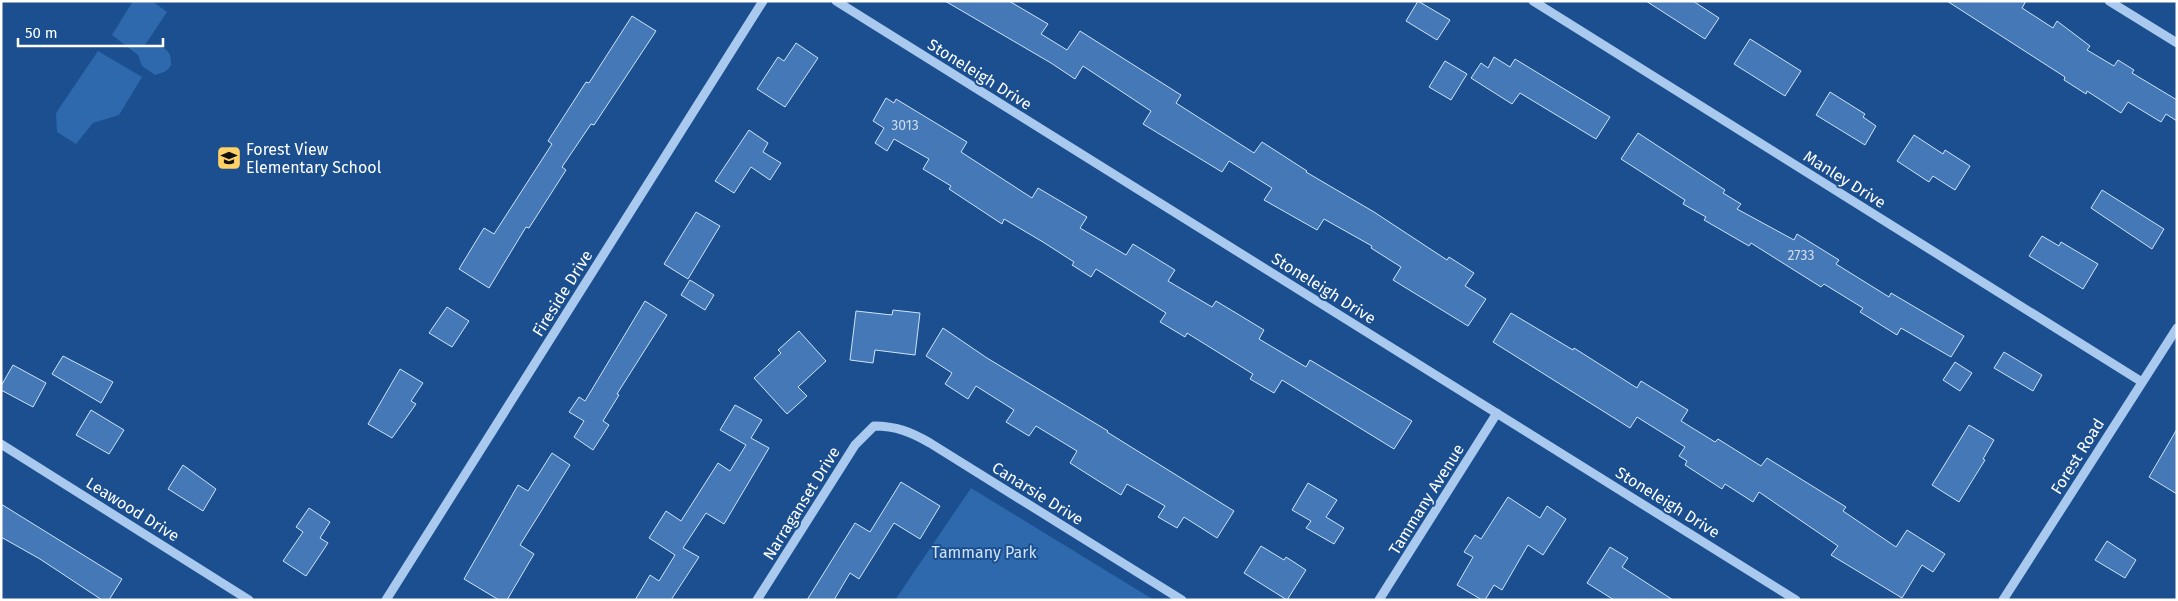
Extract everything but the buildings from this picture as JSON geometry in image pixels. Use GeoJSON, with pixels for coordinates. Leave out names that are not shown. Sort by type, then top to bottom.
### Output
{"type":"FeatureCollection","features":[{"type":"Feature","properties":{"kind":"street","name":"Fireside Drive"},"geometry":{"type":"LineString","coordinates":[[386,600],[763,1]]}},
{"type":"Feature","properties":{"kind":"street","name":"Stoneleigh Drive"},"geometry":{"type":"LineString","coordinates":[[836,1],[1796,600]]}},
{"type":"Feature","properties":{"kind":"street","name":"Manley Drive"},"geometry":{"type":"LineString","coordinates":[[1533,1],[2142,382]]}},
{"type":"Feature","properties":{"kind":"street"},"geometry":{"type":"LineString","coordinates":[[2109,1],[2177,44]]}},
{"type":"Feature","properties":{"kind":"street","name":"Forest Road"},"geometry":{"type":"LineString","coordinates":[[2003,600],[2177,328]]}},
{"type":"Feature","properties":{"kind":"street","name":"Tammany Avenue"},"geometry":{"type":"LineString","coordinates":[[1379,600],[1497,414]]}},
{"type":"Feature","properties":{"kind":"street","name":"Narraganset Drive"},"geometry":{"type":"LineString","coordinates":[[757,600],[855,445],[874,426]]}},
{"type":"Feature","properties":{"kind":"street","name":"Canarsie Drive"},"geometry":{"type":"LineString","coordinates":[[874,426],[890,426],[908,431],[930,443],[1182,600]]}},
{"type":"Feature","properties":{"kind":"street","name":"Leawood Drive"},"geometry":{"type":"LineString","coordinates":[[1,444],[249,600]]}},
{"type":"Feature","properties":{"kind":"green space"},"geometry":{"type":"Polygon","coordinates":[[[133,1],[152,1],[167,12],[145,45],[162,47],[166,49],[170,56],[171,65],[168,69],[155,75],[142,66],[138,55],[112,35],[133,1]]]}},
{"type":"Feature","properties":{"kind":"green space"},"geometry":{"type":"Polygon","coordinates":[[[98,51],[142,77],[119,115],[93,123],[76,144],[57,132],[56,113],[98,51]]]}},
{"type":"Feature","properties":{"kind":"green space","name":"Tammany Park"},"geometry":{"type":"Polygon","coordinates":[[[971,488],[1154,600],[895,600],[971,488]]]}},
{"type":"Feature","properties":{"kind":"place","name":"Forest View Elementary School"},"geometry":{"type":"Point","coordinates":[229,158]}}]}
